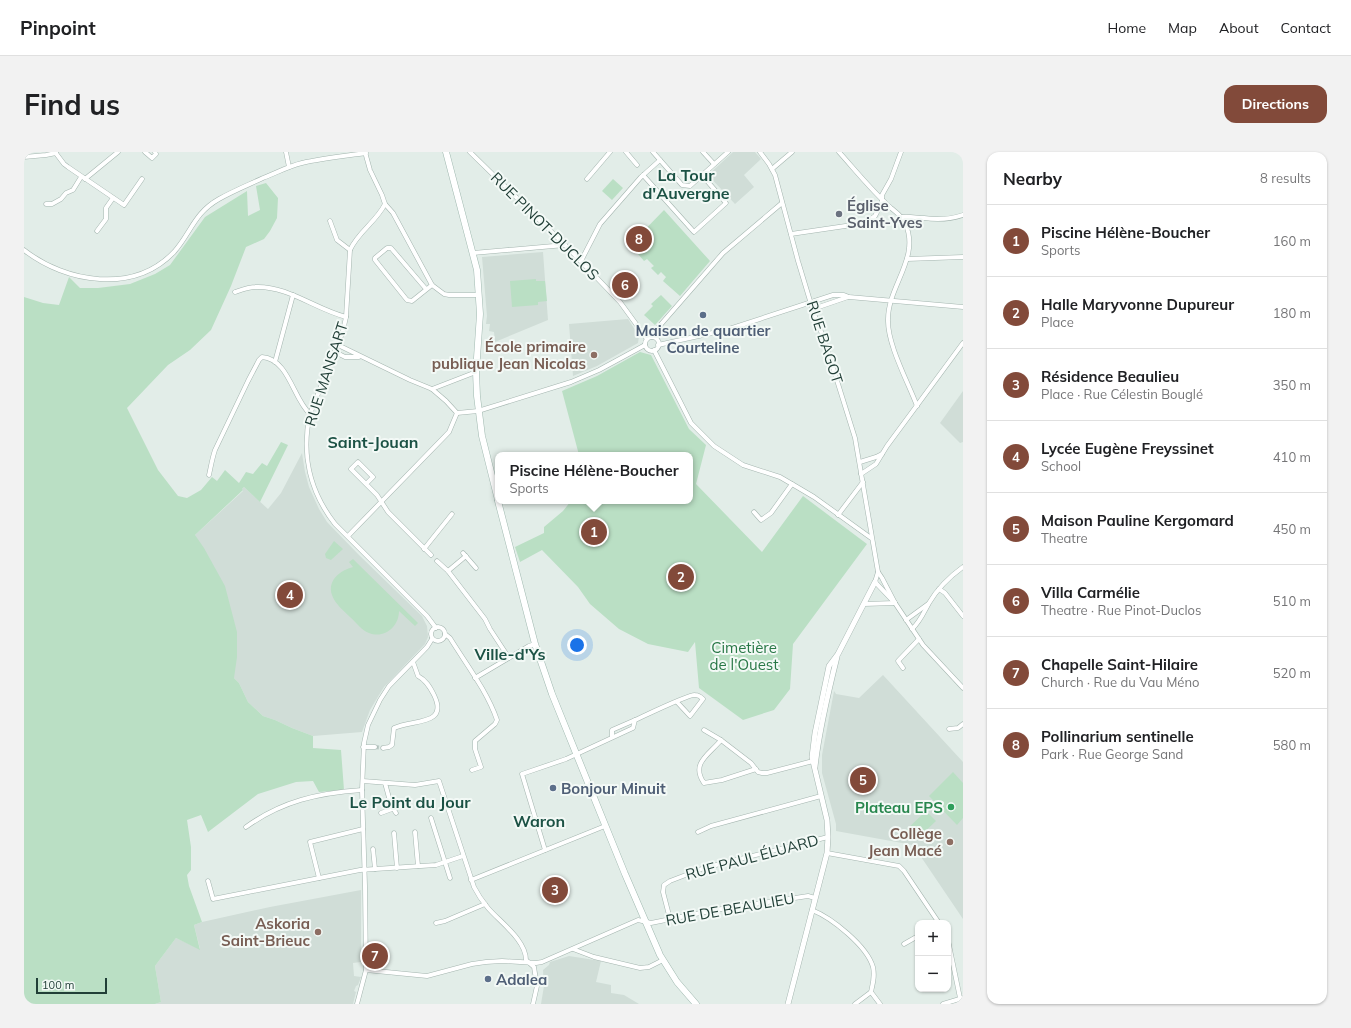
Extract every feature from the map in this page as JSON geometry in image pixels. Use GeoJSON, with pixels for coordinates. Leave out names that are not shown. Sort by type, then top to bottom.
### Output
{"type":"FeatureCollection","features":[{"type":"Feature","properties":{"kind":"main road"},"geometry":{"type":"LineString","coordinates":[[446,152],[473,254],[479,295],[480,314],[476,372],[478,411],[482,436],[495,489]]}},
{"type":"Feature","properties":{"kind":"main road"},"geometry":{"type":"LineString","coordinates":[[499,504],[543,672],[644,922],[663,960],[677,982],[696,1004]]}},
{"type":"Feature","properties":{"kind":"street"},"geometry":{"type":"LineString","coordinates":[[24,157],[33,154],[46,155],[56,152],[64,164],[124,205],[142,179]]}},
{"type":"Feature","properties":{"kind":"street"},"geometry":{"type":"LineString","coordinates":[[46,204],[52,204],[61,199],[66,193],[73,190],[83,178],[118,152]]}},
{"type":"Feature","properties":{"kind":"street"},"geometry":{"type":"LineString","coordinates":[[145,152],[152,158],[156,154],[155,152]]}},
{"type":"Feature","properties":{"kind":"street"},"geometry":{"type":"LineString","coordinates":[[286,152],[289,167]]}},
{"type":"Feature","properties":{"kind":"street"},"geometry":{"type":"LineString","coordinates":[[24,250],[57,268],[79,276],[100,279],[117,279],[134,276],[149,270],[166,260],[176,250],[200,214],[217,200],[289,167],[302,163],[365,152],[370,170],[385,204],[394,214],[432,285],[444,294],[479,295]]}},
{"type":"Feature","properties":{"kind":"street","name":"RUE PINOT-DUCLOS"},"geometry":{"type":"LineString","coordinates":[[470,152],[565,245],[620,302],[647,339]]}},
{"type":"Feature","properties":{"kind":"street"},"geometry":{"type":"LineString","coordinates":[[587,179],[610,152]]}},
{"type":"Feature","properties":{"kind":"street"},"geometry":{"type":"LineString","coordinates":[[626,152],[637,165]]}},
{"type":"Feature","properties":{"kind":"street"},"geometry":{"type":"LineString","coordinates":[[703,152],[714,164]]}},
{"type":"Feature","properties":{"kind":"street"},"geometry":{"type":"LineString","coordinates":[[654,153],[682,185],[690,186],[728,152]]}},
{"type":"Feature","properties":{"kind":"street","name":"RUE BAGOT"},"geometry":{"type":"LineString","coordinates":[[760,152],[772,168],[811,303],[853,430],[860,462],[871,538],[878,572]]}},
{"type":"Feature","properties":{"kind":"street"},"geometry":{"type":"LineString","coordinates":[[772,168],[792,152]]}},
{"type":"Feature","properties":{"kind":"street"},"geometry":{"type":"LineString","coordinates":[[839,152],[882,199],[902,217],[909,233],[911,242],[907,259],[891,300],[888,318],[889,332],[917,406]]}},
{"type":"Feature","properties":{"kind":"street"},"geometry":{"type":"LineString","coordinates":[[791,234],[864,223],[875,216],[882,202],[901,152]]}},
{"type":"Feature","properties":{"kind":"street"},"geometry":{"type":"LineString","coordinates":[[581,261],[600,224],[643,175],[660,160]]}},
{"type":"Feature","properties":{"kind":"street"},"geometry":{"type":"LineString","coordinates":[[643,175],[694,232],[726,203],[702,175]]}},
{"type":"Feature","properties":{"kind":"street"},"geometry":{"type":"LineString","coordinates":[[97,231],[106,219],[106,208],[113,198]]}},
{"type":"Feature","properties":{"kind":"street"},"geometry":{"type":"LineString","coordinates":[[457,413],[478,411],[571,382],[599,370],[645,345],[647,339],[652,337],[656,330],[723,253],[782,203]]}},
{"type":"Feature","properties":{"kind":"street"},"geometry":{"type":"LineString","coordinates":[[330,221],[337,240],[350,250],[354,242],[381,212],[385,204]]}},
{"type":"Feature","properties":{"kind":"street"},"geometry":{"type":"LineString","coordinates":[[902,217],[910,216],[937,219],[963,215]]}},
{"type":"Feature","properties":{"kind":"street"},"geometry":{"type":"LineString","coordinates":[[473,254],[565,245]]}},
{"type":"Feature","properties":{"kind":"street"},"geometry":{"type":"LineString","coordinates":[[426,290],[391,248],[387,248],[375,259],[407,300],[412,301],[426,290],[432,285]]}},
{"type":"Feature","properties":{"kind":"street","name":"RUE MANSART"},"geometry":{"type":"LineString","coordinates":[[350,250],[346,317],[343,331],[310,414],[307,428],[307,457],[313,484],[328,515],[428,616],[436,628]]}},
{"type":"Feature","properties":{"kind":"street"},"geometry":{"type":"LineString","coordinates":[[907,259],[963,257]]}},
{"type":"Feature","properties":{"kind":"street"},"geometry":{"type":"LineString","coordinates":[[235,292],[254,287],[269,287],[293,295],[346,317]]}},
{"type":"Feature","properties":{"kind":"street"},"geometry":{"type":"LineString","coordinates":[[275,362],[293,295]]}},
{"type":"Feature","properties":{"kind":"street"},"geometry":{"type":"LineString","coordinates":[[654,350],[658,345],[726,330],[833,295],[963,307]]}},
{"type":"Feature","properties":{"kind":"street"},"geometry":{"type":"LineString","coordinates":[[813,309],[849,297]]}},
{"type":"Feature","properties":{"kind":"street"},"geometry":{"type":"LineString","coordinates":[[652,337],[658,341],[658,345]]}},
{"type":"Feature","properties":{"kind":"street"},"geometry":{"type":"LineString","coordinates":[[861,474],[876,464],[963,343]]}},
{"type":"Feature","properties":{"kind":"street"},"geometry":{"type":"LineString","coordinates":[[338,345],[432,389],[457,413]]}},
{"type":"Feature","properties":{"kind":"street"},"geometry":{"type":"LineString","coordinates":[[645,345],[648,350],[654,350]]}},
{"type":"Feature","properties":{"kind":"street"},"geometry":{"type":"LineString","coordinates":[[654,350],[694,427],[714,446],[742,465],[780,477],[792,484],[814,497],[871,538]]}},
{"type":"Feature","properties":{"kind":"street"},"geometry":{"type":"LineString","coordinates":[[335,352],[345,357],[354,356],[364,358]]}},
{"type":"Feature","properties":{"kind":"street"},"geometry":{"type":"LineString","coordinates":[[209,474],[215,450],[259,360],[262,357],[268,357],[275,362],[290,381],[304,408],[310,414]]}},
{"type":"Feature","properties":{"kind":"street"},"geometry":{"type":"LineString","coordinates":[[432,389],[476,372]]}},
{"type":"Feature","properties":{"kind":"street"},"geometry":{"type":"LineString","coordinates":[[348,536],[449,432],[457,413]]}},
{"type":"Feature","properties":{"kind":"street"},"geometry":{"type":"LineString","coordinates":[[860,462],[884,453]]}},
{"type":"Feature","properties":{"kind":"street"},"geometry":{"type":"LineString","coordinates":[[366,484],[373,477],[358,462],[351,469],[382,502],[388,512],[431,555]]}},
{"type":"Feature","properties":{"kind":"street"},"geometry":{"type":"LineString","coordinates":[[838,515],[863,482]]}},
{"type":"Feature","properties":{"kind":"street"},"geometry":{"type":"LineString","coordinates":[[754,512],[761,520],[771,513],[792,484]]}},
{"type":"Feature","properties":{"kind":"street"},"geometry":{"type":"LineString","coordinates":[[424,549],[452,514]]}},
{"type":"Feature","properties":{"kind":"street"},"geometry":{"type":"LineString","coordinates":[[448,571],[464,554],[476,568]]}},
{"type":"Feature","properties":{"kind":"street"},"geometry":{"type":"LineString","coordinates":[[437,561],[448,571],[486,619],[490,629],[509,658]]}},
{"type":"Feature","properties":{"kind":"street"},"geometry":{"type":"LineString","coordinates":[[912,628],[916,626],[944,582],[963,567]]}},
{"type":"Feature","properties":{"kind":"street"},"geometry":{"type":"LineString","coordinates":[[788,1004],[827,853],[827,820],[812,761],[815,733],[829,666],[838,654],[876,582],[878,572]]}},
{"type":"Feature","properties":{"kind":"street"},"geometry":{"type":"LineString","coordinates":[[878,572],[895,603],[919,640],[963,688]]}},
{"type":"Feature","properties":{"kind":"street"},"geometry":{"type":"LineString","coordinates":[[876,582],[895,603]]}},
{"type":"Feature","properties":{"kind":"street"},"geometry":{"type":"LineString","coordinates":[[939,589],[945,593],[963,616]]}},
{"type":"Feature","properties":{"kind":"street"},"geometry":{"type":"LineString","coordinates":[[864,604],[895,603]]}},
{"type":"Feature","properties":{"kind":"street"},"geometry":{"type":"LineString","coordinates":[[906,620],[929,604]]}},
{"type":"Feature","properties":{"kind":"street"},"geometry":{"type":"LineString","coordinates":[[357,1004],[366,970],[362,790],[363,747],[368,725],[380,700],[389,686],[427,647],[432,639],[431,632],[436,628],[441,628],[450,638],[493,708],[497,720],[495,724],[475,741],[475,749],[481,767],[472,770]]}},
{"type":"Feature","properties":{"kind":"street"},"geometry":{"type":"LineString","coordinates":[[432,639],[441,641],[445,634]]}},
{"type":"Feature","properties":{"kind":"street"},"geometry":{"type":"LineString","coordinates":[[903,668],[898,661],[919,640]]}},
{"type":"Feature","properties":{"kind":"street"},"geometry":{"type":"LineString","coordinates":[[475,678],[535,644]]}},
{"type":"Feature","properties":{"kind":"street"},"geometry":{"type":"LineString","coordinates":[[815,772],[828,692],[838,654]]}},
{"type":"Feature","properties":{"kind":"street"},"geometry":{"type":"LineString","coordinates":[[383,748],[392,745],[394,728],[433,718],[438,712],[438,704],[432,691],[424,679],[418,676],[413,662]]}},
{"type":"Feature","properties":{"kind":"street"},"geometry":{"type":"LineString","coordinates":[[545,850],[522,774],[576,754],[633,728],[635,720],[693,695],[698,695],[703,699],[690,716],[677,702]]}},
{"type":"Feature","properties":{"kind":"street"},"geometry":{"type":"LineString","coordinates":[[949,729],[958,728],[963,724]]}},
{"type":"Feature","properties":{"kind":"street"},"geometry":{"type":"LineString","coordinates":[[704,730],[721,740],[751,763],[756,770],[762,773],[812,761]]}},
{"type":"Feature","properties":{"kind":"street"},"geometry":{"type":"LineString","coordinates":[[721,740],[700,762],[699,768],[704,783],[722,780],[756,770]]}},
{"type":"Feature","properties":{"kind":"street"},"geometry":{"type":"LineString","coordinates":[[363,747],[375,747]]}},
{"type":"Feature","properties":{"kind":"street"},"geometry":{"type":"LineString","coordinates":[[363,781],[415,785],[439,781],[471,880],[479,896],[521,942],[526,954],[526,960],[534,967],[537,986],[533,1004]]}},
{"type":"Feature","properties":{"kind":"street"},"geometry":{"type":"LineString","coordinates":[[386,783],[392,809],[396,813]]}},
{"type":"Feature","properties":{"kind":"street"},"geometry":{"type":"LineString","coordinates":[[246,828],[276,809],[312,796],[341,791],[362,790]]}},
{"type":"Feature","properties":{"kind":"street"},"geometry":{"type":"LineString","coordinates":[[698,832],[711,826],[821,796]]}},
{"type":"Feature","properties":{"kind":"street"},"geometry":{"type":"LineString","coordinates":[[381,813],[392,809]]}},
{"type":"Feature","properties":{"kind":"street"},"geometry":{"type":"LineString","coordinates":[[431,818],[450,878]]}},
{"type":"Feature","properties":{"kind":"street"},"geometry":{"type":"LineString","coordinates":[[471,880],[605,826]]}},
{"type":"Feature","properties":{"kind":"street"},"geometry":{"type":"LineString","coordinates":[[319,878],[310,842],[363,828]]}},
{"type":"Feature","properties":{"kind":"street"},"geometry":{"type":"LineString","coordinates":[[415,832],[418,866]]}},
{"type":"Feature","properties":{"kind":"street"},"geometry":{"type":"LineString","coordinates":[[394,833],[397,868]]}},
{"type":"Feature","properties":{"kind":"street","name":"RUE PAUL ÉLUARD"},"geometry":{"type":"LineString","coordinates":[[670,919],[663,892],[664,885],[670,881],[704,868],[828,837]]}},
{"type":"Feature","properties":{"kind":"street"},"geometry":{"type":"LineString","coordinates":[[373,849],[375,869]]}},
{"type":"Feature","properties":{"kind":"street"},"geometry":{"type":"LineString","coordinates":[[827,853],[899,866],[904,871],[936,920]]}},
{"type":"Feature","properties":{"kind":"street"},"geometry":{"type":"LineString","coordinates":[[208,881],[212,899],[364,870],[436,864],[463,856]]}},
{"type":"Feature","properties":{"kind":"street","name":"RUE DE BEAULIEU"},"geometry":{"type":"LineString","coordinates":[[366,970],[427,976],[472,964],[486,962],[542,962],[638,920],[651,923],[715,910],[800,897],[808,896],[815,898]]}},
{"type":"Feature","properties":{"kind":"street"},"geometry":{"type":"LineString","coordinates":[[436,923],[445,921],[485,904]]}},
{"type":"Feature","properties":{"kind":"street"},"geometry":{"type":"LineString","coordinates":[[812,910],[834,921],[870,959],[874,978],[871,992],[855,1004]]}},
{"type":"Feature","properties":{"kind":"street"},"geometry":{"type":"LineString","coordinates":[[904,944],[915,938]]}},
{"type":"Feature","properties":{"kind":"street"},"geometry":{"type":"LineString","coordinates":[[572,949],[594,957],[640,968],[648,967],[663,960]]}},
{"type":"Feature","properties":{"kind":"street"},"geometry":{"type":"LineString","coordinates":[[943,1004],[962,998],[951,952]]}},
{"type":"Feature","properties":{"kind":"street"},"geometry":{"type":"LineString","coordinates":[[871,992],[880,1004]]}},
{"type":"Feature","properties":{"kind":"shaded area"},"geometry":{"type":"Polygon","coordinates":[[[733,152],[755,152],[761,159],[744,175],[754,187],[735,204],[708,175],[733,152]]]}},
{"type":"Feature","properties":{"kind":"shaded area"},"geometry":{"type":"Polygon","coordinates":[[[543,252],[548,320],[495,342],[494,332],[489,331],[490,324],[486,324],[487,316],[482,257],[543,252]]]}},
{"type":"Feature","properties":{"kind":"shaded area","name":"École primaire publique Jean Nicolas"},"geometry":{"type":"Polygon","coordinates":[[[628,319],[639,336],[638,343],[597,366],[573,376],[569,324],[628,319]]]}},
{"type":"Feature","properties":{"kind":"shaded area"},"geometry":{"type":"Polygon","coordinates":[[[963,391],[963,442],[960,443],[940,423],[963,391]]]}},
{"type":"Feature","properties":{"kind":"shaded area"},"geometry":{"type":"Polygon","coordinates":[[[302,453],[309,487],[327,522],[422,616],[427,626],[428,637],[425,644],[384,687],[370,710],[362,732],[313,736],[263,716],[248,702],[239,683],[234,678],[195,535],[243,491],[242,489],[244,487],[268,509],[281,493],[302,453]]]}},
{"type":"Feature","properties":{"kind":"shaded area"},"geometry":{"type":"Polygon","coordinates":[[[883,675],[963,762],[963,919],[913,845],[836,831],[836,824],[822,773],[822,755],[834,691],[836,694],[859,698],[883,675]]]}},
{"type":"Feature","properties":{"kind":"shaded area"},"geometry":{"type":"Polygon","coordinates":[[[361,890],[361,962],[353,963],[354,976],[361,977],[354,991],[356,992],[353,1004],[155,1004],[161,1002],[155,966],[176,938],[200,949],[194,925],[270,907],[361,890]]]}},
{"type":"Feature","properties":{"kind":"shaded area"},"geometry":{"type":"Polygon","coordinates":[[[569,956],[601,961],[596,982],[611,985],[611,993],[624,995],[639,1004],[541,1004],[544,986],[543,970],[549,965],[550,962],[569,956]]]}},
{"type":"Feature","properties":{"kind":"green space"},"geometry":{"type":"Polygon","coordinates":[[[613,179],[623,188],[612,200],[602,191],[613,179]]]}},
{"type":"Feature","properties":{"kind":"green space"},"geometry":{"type":"Polygon","coordinates":[[[266,183],[278,198],[277,218],[264,239],[246,247],[231,286],[211,330],[190,350],[168,365],[127,408],[158,470],[178,496],[187,498],[201,490],[212,477],[217,481],[225,470],[239,483],[246,472],[253,474],[262,463],[267,466],[281,442],[288,445],[260,502],[244,487],[242,489],[243,490],[195,535],[225,586],[237,632],[237,657],[234,678],[239,683],[248,702],[263,716],[313,736],[313,748],[341,750],[344,790],[319,792],[313,781],[296,782],[258,794],[208,832],[201,815],[187,820],[191,847],[191,870],[187,875],[189,886],[202,922],[194,925],[200,950],[176,938],[155,966],[161,1002],[155,1004],[24,1004],[24,297],[43,303],[59,305],[69,277],[80,288],[98,288],[130,284],[155,274],[170,265],[205,217],[247,191],[248,216],[260,210],[256,186],[266,183]]]}},
{"type":"Feature","properties":{"kind":"green space"},"geometry":{"type":"Polygon","coordinates":[[[664,210],[710,261],[680,296],[663,281],[666,277],[661,272],[658,275],[651,268],[654,266],[647,259],[644,261],[633,246],[631,248],[629,246],[664,210]]]}},
{"type":"Feature","properties":{"kind":"green space"},"geometry":{"type":"Polygon","coordinates":[[[536,279],[536,281],[545,281],[547,301],[538,302],[538,305],[512,307],[510,281],[536,279]]]}},
{"type":"Feature","properties":{"kind":"green space"},"geometry":{"type":"Polygon","coordinates":[[[661,295],[672,306],[655,325],[644,315],[653,306],[651,304],[661,295]]]}},
{"type":"Feature","properties":{"kind":"green space","name":"Cimetière de l'Ouest"},"geometry":{"type":"Polygon","coordinates":[[[640,352],[651,355],[689,429],[706,445],[696,484],[762,552],[803,496],[867,544],[793,644],[790,689],[774,710],[743,720],[699,688],[695,642],[688,652],[648,644],[619,629],[590,604],[578,587],[542,550],[520,562],[515,547],[544,533],[544,527],[563,511],[569,504],[693,504],[693,452],[578,452],[562,391],[597,376],[640,352]]]}},
{"type":"Feature","properties":{"kind":"green space"},"geometry":{"type":"Polygon","coordinates":[[[334,541],[343,549],[331,560],[326,558],[325,554],[334,541]]]}},
{"type":"Feature","properties":{"kind":"green space"},"geometry":{"type":"Polygon","coordinates":[[[353,559],[418,623],[415,626],[399,611],[396,622],[390,630],[380,634],[369,633],[340,607],[332,595],[331,585],[336,576],[348,568],[353,567],[349,562],[353,559]]]}},
{"type":"Feature","properties":{"kind":"green space","name":"Plateau EPS"},"geometry":{"type":"Polygon","coordinates":[[[953,772],[963,783],[963,818],[957,825],[929,796],[953,772]]]}},
{"type":"Feature","properties":{"kind":"green space","name":"Plateau EPS"},"geometry":{"type":"Polygon","coordinates":[[[926,811],[936,821],[915,841],[905,831],[926,811]]]}},
{"type":"Feature","properties":{"kind":"tunnel"},"geometry":{"type":"LineString","coordinates":[[375,747],[383,748]]}},
{"type":"Feature","properties":{"kind":"place","name":"Église Saint-Yves"},"geometry":{"type":"Point","coordinates":[839,214]}},
{"type":"Feature","properties":{"kind":"place","name":"Pollinarium sentinelle"},"geometry":{"type":"Point","coordinates":[639,239]}},
{"type":"Feature","properties":{"kind":"place","name":"Villa Carmélie"},"geometry":{"type":"Point","coordinates":[625,285]}},
{"type":"Feature","properties":{"kind":"place","name":"Maison de quartier Courteline"},"geometry":{"type":"Point","coordinates":[703,315]}},
{"type":"Feature","properties":{"kind":"place","name":"École primaire publique Jean Nicolas"},"geometry":{"type":"Point","coordinates":[594,355]}},
{"type":"Feature","properties":{"kind":"place","name":"Piscine Hélène-Boucher"},"geometry":{"type":"Point","coordinates":[594,532]}},
{"type":"Feature","properties":{"kind":"place","name":"Halle Maryvonne Dupureur"},"geometry":{"type":"Point","coordinates":[681,577]}},
{"type":"Feature","properties":{"kind":"place","name":"Lycée Eugène Freyssinet"},"geometry":{"type":"Point","coordinates":[290,595]}},
{"type":"Feature","properties":{"kind":"place","name":"Maison Pauline Kergomard"},"geometry":{"type":"Point","coordinates":[863,780]}},
{"type":"Feature","properties":{"kind":"place","name":"Bonjour Minuit"},"geometry":{"type":"Point","coordinates":[553,788]}},
{"type":"Feature","properties":{"kind":"place","name":"Plateau EPS"},"geometry":{"type":"Point","coordinates":[951,807]}},
{"type":"Feature","properties":{"kind":"place","name":"Collège Jean Macé"},"geometry":{"type":"Point","coordinates":[950,842]}},
{"type":"Feature","properties":{"kind":"place","name":"Résidence Beaulieu"},"geometry":{"type":"Point","coordinates":[555,890]}},
{"type":"Feature","properties":{"kind":"place","name":"Askoria Saint-Brieuc"},"geometry":{"type":"Point","coordinates":[318,932]}},
{"type":"Feature","properties":{"kind":"place","name":"Chapelle Saint-Hilaire"},"geometry":{"type":"Point","coordinates":[375,956]}},
{"type":"Feature","properties":{"kind":"place","name":"Adalea"},"geometry":{"type":"Point","coordinates":[488,979]}},
{"type":"Feature","properties":{"kind":"district","name":"La Tour d'Auvergne"},"geometry":{"type":"Point","coordinates":[686,184]}},
{"type":"Feature","properties":{"kind":"district","name":"Saint-Jouan"},"geometry":{"type":"Point","coordinates":[373,442]}},
{"type":"Feature","properties":{"kind":"district","name":"Ville-d'Ys"},"geometry":{"type":"Point","coordinates":[510,654]}},
{"type":"Feature","properties":{"kind":"district","name":"Le Point du Jour"},"geometry":{"type":"Point","coordinates":[410,802]}},
{"type":"Feature","properties":{"kind":"district","name":"Waron"},"geometry":{"type":"Point","coordinates":[539,821]}}]}
